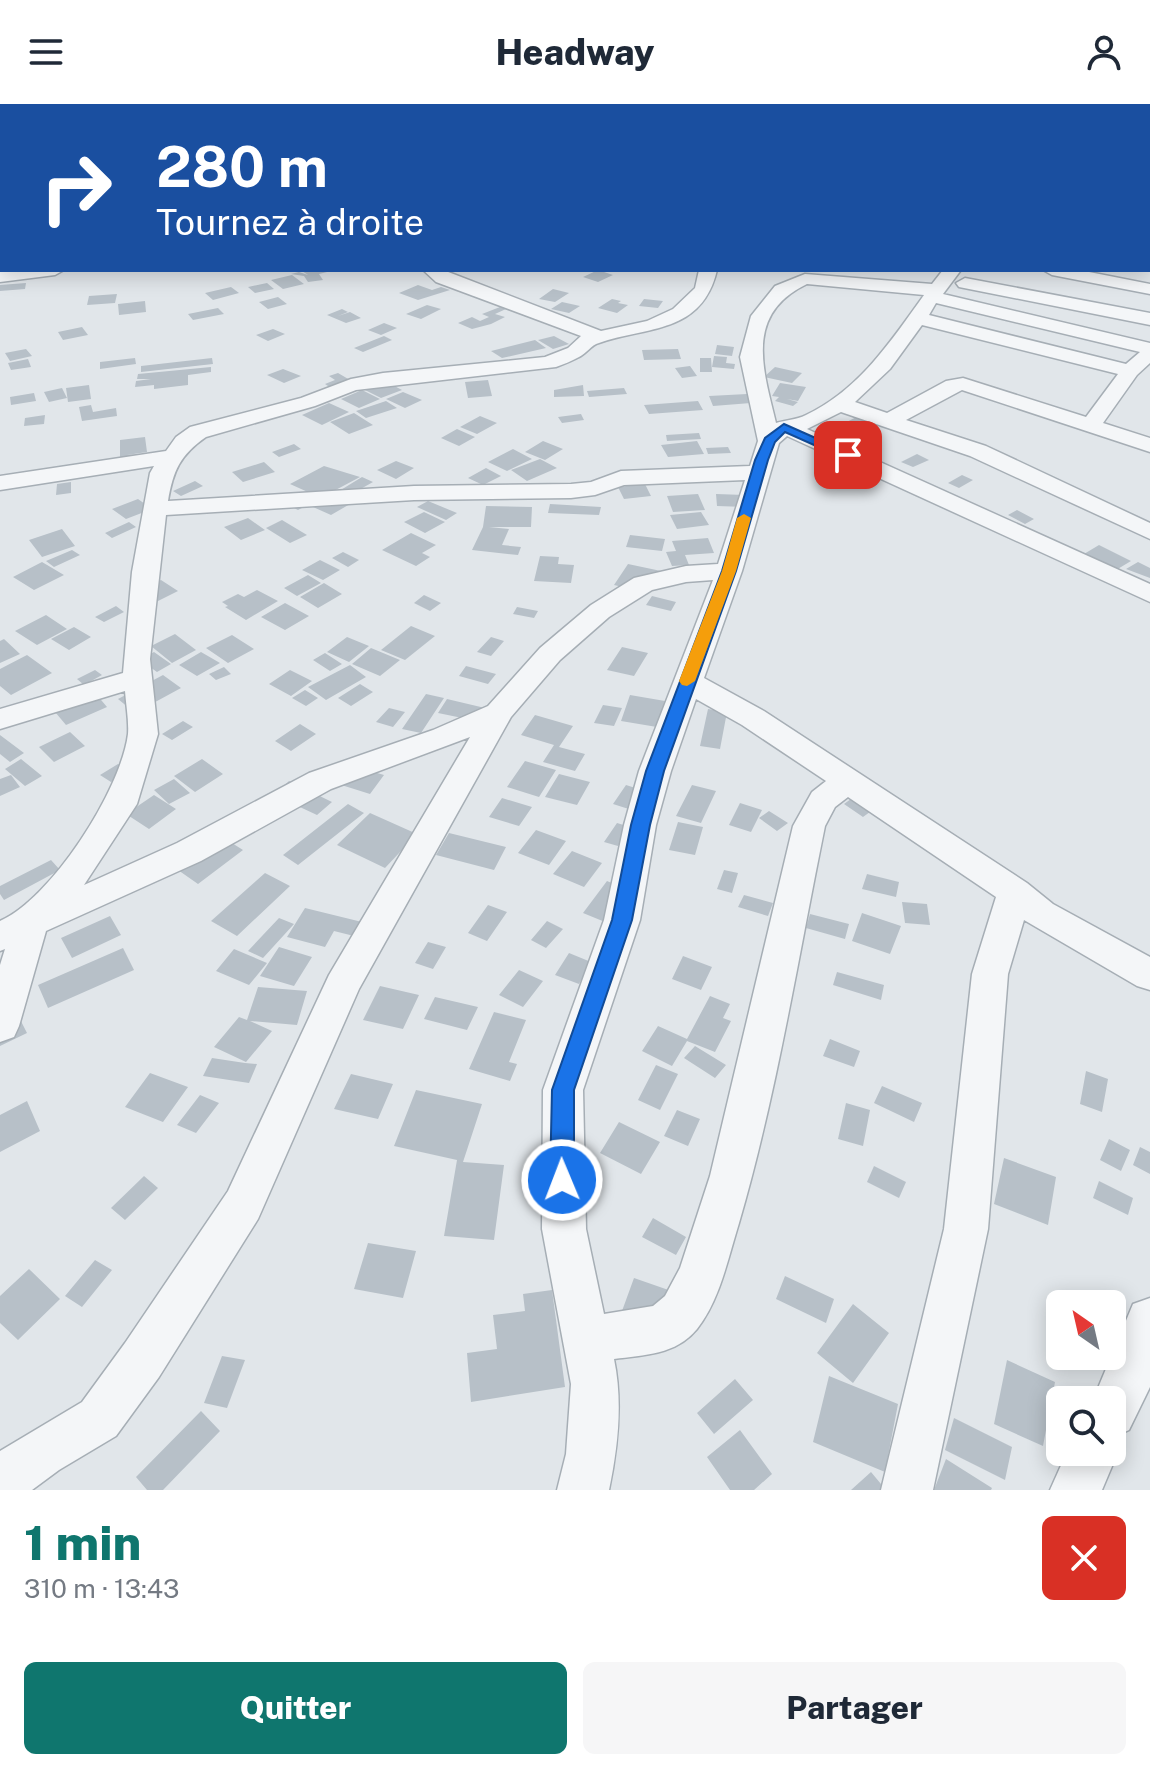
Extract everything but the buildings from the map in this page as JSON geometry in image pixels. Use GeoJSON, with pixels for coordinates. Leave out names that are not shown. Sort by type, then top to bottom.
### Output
{"type":"FeatureCollection","features":[{"type":"Feature","properties":{"kind":"street"},"geometry":{"type":"LineString","coordinates":[[0,277],[39,272]]}},
{"type":"Feature","properties":{"kind":"street"},"geometry":{"type":"LineString","coordinates":[[434,272],[437,276],[598,336]]}},
{"type":"Feature","properties":{"kind":"street"},"geometry":{"type":"LineString","coordinates":[[0,1026],[31,923],[79,867],[121,804],[143,734],[136,659],[154,509],[161,473],[184,442],[198,432],[297,405],[351,385],[383,379],[549,363],[575,352],[589,339],[652,326],[680,313],[703,290],[708,272]]}},
{"type":"Feature","properties":{"kind":"street"},"geometry":{"type":"LineString","coordinates":[[1062,272],[1150,289]]}},
{"type":"Feature","properties":{"kind":"street"},"geometry":{"type":"LineString","coordinates":[[583,1490],[591,1454],[595,1384],[564,1229],[563,1090],[622,920],[640,825],[655,771],[729,571],[759,473],[777,434],[750,357],[760,316],[781,290],[805,279],[936,291],[1150,319]]}},
{"type":"Feature","properties":{"kind":"street"},"geometry":{"type":"LineString","coordinates":[[936,291],[1150,351],[1130,371],[1090,426]]}},
{"type":"Feature","properties":{"kind":"street"},"geometry":{"type":"LineString","coordinates":[[936,291],[1130,371]]}},
{"type":"Feature","properties":{"kind":"street"},"geometry":{"type":"LineString","coordinates":[[777,434],[811,421],[839,404],[884,364],[936,291]]}},
{"type":"Feature","properties":{"kind":"street"},"geometry":{"type":"LineString","coordinates":[[890,420],[958,384],[1150,445]]}},
{"type":"Feature","properties":{"kind":"street"},"geometry":{"type":"LineString","coordinates":[[839,404],[1029,473],[1150,532]]}},
{"type":"Feature","properties":{"kind":"street"},"geometry":{"type":"LineString","coordinates":[[777,434],[1150,594]]}},
{"type":"Feature","properties":{"kind":"street"},"geometry":{"type":"LineString","coordinates":[[0,483],[172,457]]}},
{"type":"Feature","properties":{"kind":"street"},"geometry":{"type":"LineString","coordinates":[[154,509],[414,493],[571,491],[595,488],[621,478],[759,473]]}},
{"type":"Feature","properties":{"kind":"street"},"geometry":{"type":"LineString","coordinates":[[0,1482],[41,1452],[99,1419],[142,1360],[243,1205],[342,986],[498,713],[550,654],[600,611],[643,584],[686,574],[729,571]]}},
{"type":"Feature","properties":{"kind":"street"},"geometry":{"type":"LineString","coordinates":[[0,719],[138,678]]}},
{"type":"Feature","properties":{"kind":"street"},"geometry":{"type":"LineString","coordinates":[[687,681],[753,718],[1015,892],[1041,914],[1150,975]]}},
{"type":"Feature","properties":{"kind":"street"},"geometry":{"type":"LineString","coordinates":[[0,937],[189,852],[320,781],[444,737],[498,713]]}},
{"type":"Feature","properties":{"kind":"street"},"geometry":{"type":"LineString","coordinates":[[587,1340],[664,1328],[681,1312],[700,1277],[731,1176],[809,826],[823,800],[847,781]]}},
{"type":"Feature","properties":{"kind":"street"},"geometry":{"type":"LineString","coordinates":[[907,1490],[966,1229],[990,974],[1015,892]]}},
{"type":"Feature","properties":{"kind":"street"},"geometry":{"type":"LineString","coordinates":[[1130,1391],[1150,1321]]}},
{"type":"Feature","properties":{"kind":"street"},"geometry":{"type":"LineString","coordinates":[[1076,1490],[1087,1466]]}},
{"type":"Feature","properties":{"kind":"slow traffic"},"geometry":{"type":"LineString","coordinates":[[687,681],[729,571],[744,518]]}},
{"type":"Feature","properties":{"kind":"route"},"geometry":{"type":"LineString","coordinates":[[562,1180],[563,1090],[622,920],[640,825],[655,771],[729,571],[761,460],[769,441],[784,427],[848,455]]}}]}
